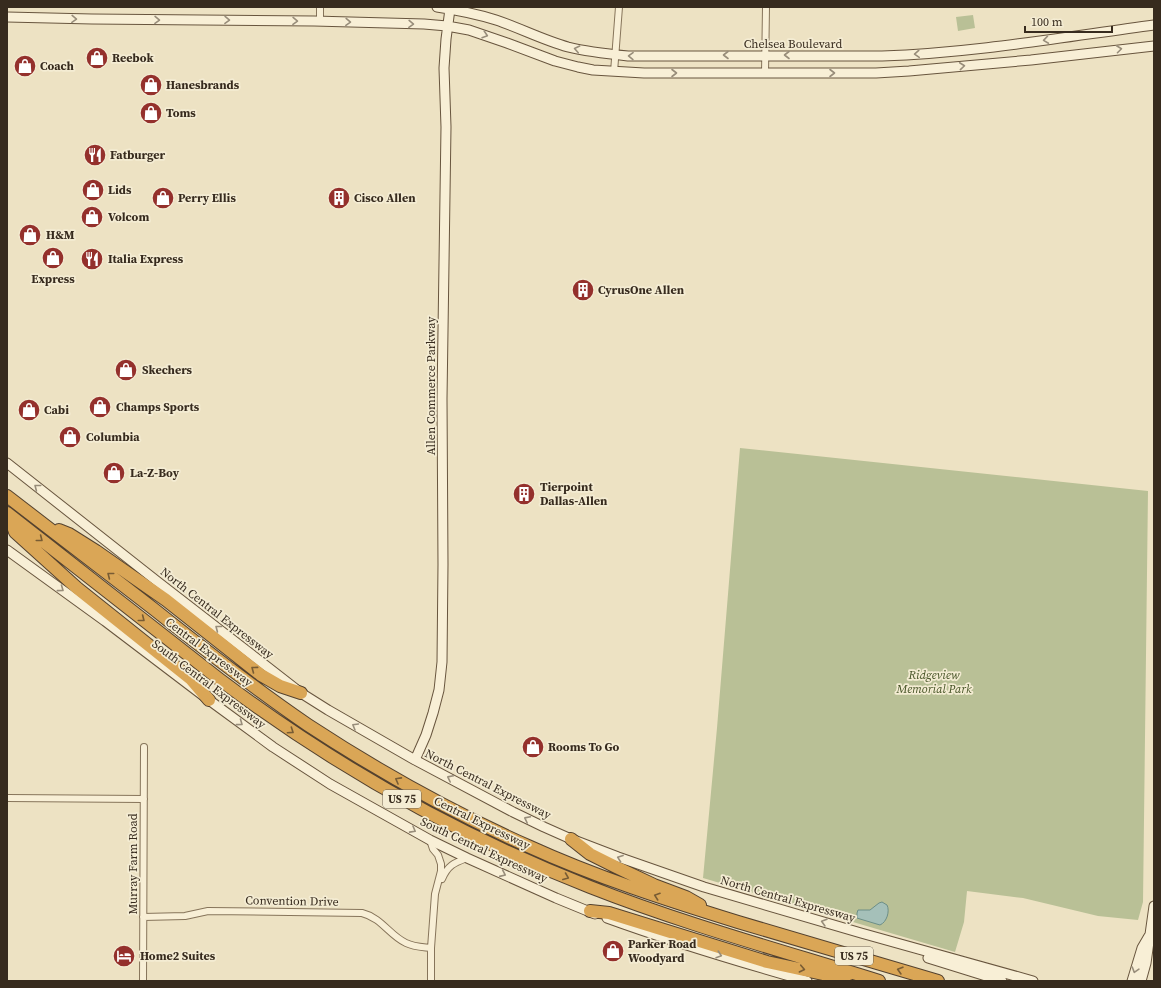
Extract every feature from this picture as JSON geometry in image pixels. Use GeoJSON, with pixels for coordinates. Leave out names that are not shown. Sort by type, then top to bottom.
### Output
{"type":"FeatureCollection","features":[{"type":"Feature","properties":{"kind":"highway","name":"Central Expressway"},"geometry":{"type":"LineString","coordinates":[[7,496],[223,664],[275,702],[344,748],[396,779],[465,816],[553,857],[670,901],[938,981]]}},
{"type":"Feature","properties":{"kind":"highway"},"geometry":{"type":"LineString","coordinates":[[8,514],[15,532],[77,588],[191,679],[209,700]]}},
{"type":"Feature","properties":{"kind":"highway","name":"Central Expressway"},"geometry":{"type":"LineString","coordinates":[[8,514],[259,709],[342,764],[466,833],[596,890],[670,916],[879,981]]}},
{"type":"Feature","properties":{"kind":"highway"},"geometry":{"type":"LineString","coordinates":[[41,523],[69,534],[96,551],[166,600],[261,675],[280,686],[301,692]]}},
{"type":"Feature","properties":{"kind":"highway"},"geometry":{"type":"LineString","coordinates":[[571,839],[590,854],[654,885],[686,897],[720,916]]}},
{"type":"Feature","properties":{"kind":"highway"},"geometry":{"type":"LineString","coordinates":[[590,911],[610,913],[767,962],[832,976],[854,973]]}},
{"type":"Feature","properties":{"kind":"main road","name":"Chelsea Boulevard"},"geometry":{"type":"LineString","coordinates":[[437,7],[469,12],[496,20],[569,47],[599,53],[628,56],[882,56],[920,54],[1008,45],[1154,25]]}},
{"type":"Feature","properties":{"kind":"main road","name":"Allen Commerce Parkway"},"geometry":{"type":"LineString","coordinates":[[415,760],[426,735],[433,713],[439,686],[442,652],[442,399],[446,127],[443,76],[447,26],[450,9]]}},
{"type":"Feature","properties":{"kind":"main road"},"geometry":{"type":"LineString","coordinates":[[7,17],[320,21],[447,26],[483,34],[545,58],[568,65],[593,70],[644,73],[876,73],[1031,60],[1154,46]]}},
{"type":"Feature","properties":{"kind":"main road","name":"North Central Expressway"},"geometry":{"type":"LineString","coordinates":[[7,463],[301,692],[328,710],[415,760],[544,828],[618,857],[704,887],[1033,981]]}},
{"type":"Feature","properties":{"kind":"main road","name":"South Central Expressway"},"geometry":{"type":"LineString","coordinates":[[7,550],[105,621],[272,747],[324,781],[430,840],[556,898],[651,934],[807,981]]}},
{"type":"Feature","properties":{"kind":"main road"},"geometry":{"type":"LineString","coordinates":[[1141,981],[1146,963],[1154,906]]}},
{"type":"Feature","properties":{"kind":"main road"},"geometry":{"type":"LineString","coordinates":[[861,933],[886,945],[1002,981]]}},
{"type":"Feature","properties":{"kind":"main road"},"geometry":{"type":"LineString","coordinates":[[1132,981],[1142,948],[1151,933]]}},
{"type":"Feature","properties":{"kind":"street"},"geometry":{"type":"LineString","coordinates":[[320,7],[320,21]]}},
{"type":"Feature","properties":{"kind":"street"},"geometry":{"type":"LineString","coordinates":[[614,72],[618,7],[622,7]]}},
{"type":"Feature","properties":{"kind":"street"},"geometry":{"type":"LineString","coordinates":[[765,73],[766,7]]}},
{"type":"Feature","properties":{"kind":"street","name":"Murray Farm Road"},"geometry":{"type":"LineString","coordinates":[[143,981],[144,747]]}},
{"type":"Feature","properties":{"kind":"street"},"geometry":{"type":"LineString","coordinates":[[7,798],[144,798]]}},
{"type":"Feature","properties":{"kind":"street"},"geometry":{"type":"LineString","coordinates":[[430,840],[441,864],[441,871],[435,894],[431,948],[431,981]]}},
{"type":"Feature","properties":{"kind":"street"},"geometry":{"type":"LineString","coordinates":[[435,901],[448,868],[451,865],[467,858]]}},
{"type":"Feature","properties":{"kind":"street","name":"Convention Drive"},"geometry":{"type":"LineString","coordinates":[[143,917],[185,916],[208,911],[362,913],[375,917],[405,943],[412,946],[431,948]]}},
{"type":"Feature","properties":{"kind":"green space"},"geometry":{"type":"Polygon","coordinates":[[[973,15],[975,28],[958,31],[956,17],[973,15]]]}},
{"type":"Feature","properties":{"kind":"green space","name":"Ridgeview Memorial Park"},"geometry":{"type":"Polygon","coordinates":[[[740,448],[1148,491],[1143,902],[1138,920],[1098,916],[1023,898],[967,891],[964,922],[955,952],[703,878],[740,448]]]}},
{"type":"Feature","properties":{"kind":"water"},"geometry":{"type":"Polygon","coordinates":[[[882,902],[887,905],[888,910],[886,919],[882,924],[880,925],[857,918],[858,910],[870,910],[882,902]]]}},
{"type":"Feature","properties":{"kind":"place","name":"Reebok"},"geometry":{"type":"Point","coordinates":[97,58]}},
{"type":"Feature","properties":{"kind":"place","name":"Coach"},"geometry":{"type":"Point","coordinates":[25,66]}},
{"type":"Feature","properties":{"kind":"place","name":"Hanesbrands"},"geometry":{"type":"Point","coordinates":[151,85]}},
{"type":"Feature","properties":{"kind":"place","name":"Toms"},"geometry":{"type":"Point","coordinates":[151,113]}},
{"type":"Feature","properties":{"kind":"place","name":"Fatburger"},"geometry":{"type":"Point","coordinates":[95,155]}},
{"type":"Feature","properties":{"kind":"place","name":"Lids"},"geometry":{"type":"Point","coordinates":[93,190]}},
{"type":"Feature","properties":{"kind":"place","name":"Perry Ellis"},"geometry":{"type":"Point","coordinates":[163,198]}},
{"type":"Feature","properties":{"kind":"place","name":"Cisco Allen"},"geometry":{"type":"Point","coordinates":[339,198]}},
{"type":"Feature","properties":{"kind":"place","name":"Volcom"},"geometry":{"type":"Point","coordinates":[92,217]}},
{"type":"Feature","properties":{"kind":"place","name":"H&M"},"geometry":{"type":"Point","coordinates":[30,235]}},
{"type":"Feature","properties":{"kind":"place","name":"Express"},"geometry":{"type":"Point","coordinates":[53,258]}},
{"type":"Feature","properties":{"kind":"place","name":"Italia Express"},"geometry":{"type":"Point","coordinates":[92,259]}},
{"type":"Feature","properties":{"kind":"place","name":"CyrusOne Allen"},"geometry":{"type":"Point","coordinates":[583,290]}},
{"type":"Feature","properties":{"kind":"place","name":"Skechers"},"geometry":{"type":"Point","coordinates":[126,370]}},
{"type":"Feature","properties":{"kind":"place","name":"Champs Sports"},"geometry":{"type":"Point","coordinates":[100,407]}},
{"type":"Feature","properties":{"kind":"place","name":"Cabi"},"geometry":{"type":"Point","coordinates":[29,410]}},
{"type":"Feature","properties":{"kind":"place","name":"Columbia"},"geometry":{"type":"Point","coordinates":[70,437]}},
{"type":"Feature","properties":{"kind":"place","name":"La-Z-Boy"},"geometry":{"type":"Point","coordinates":[114,473]}},
{"type":"Feature","properties":{"kind":"place","name":"Tierpoint Dallas-Allen"},"geometry":{"type":"Point","coordinates":[524,494]}},
{"type":"Feature","properties":{"kind":"place","name":"Rooms To Go"},"geometry":{"type":"Point","coordinates":[533,747]}},
{"type":"Feature","properties":{"kind":"place","name":"Parker Road Woodyard"},"geometry":{"type":"Point","coordinates":[613,951]}},
{"type":"Feature","properties":{"kind":"place","name":"Home2 Suites"},"geometry":{"type":"Point","coordinates":[124,956]}}]}
